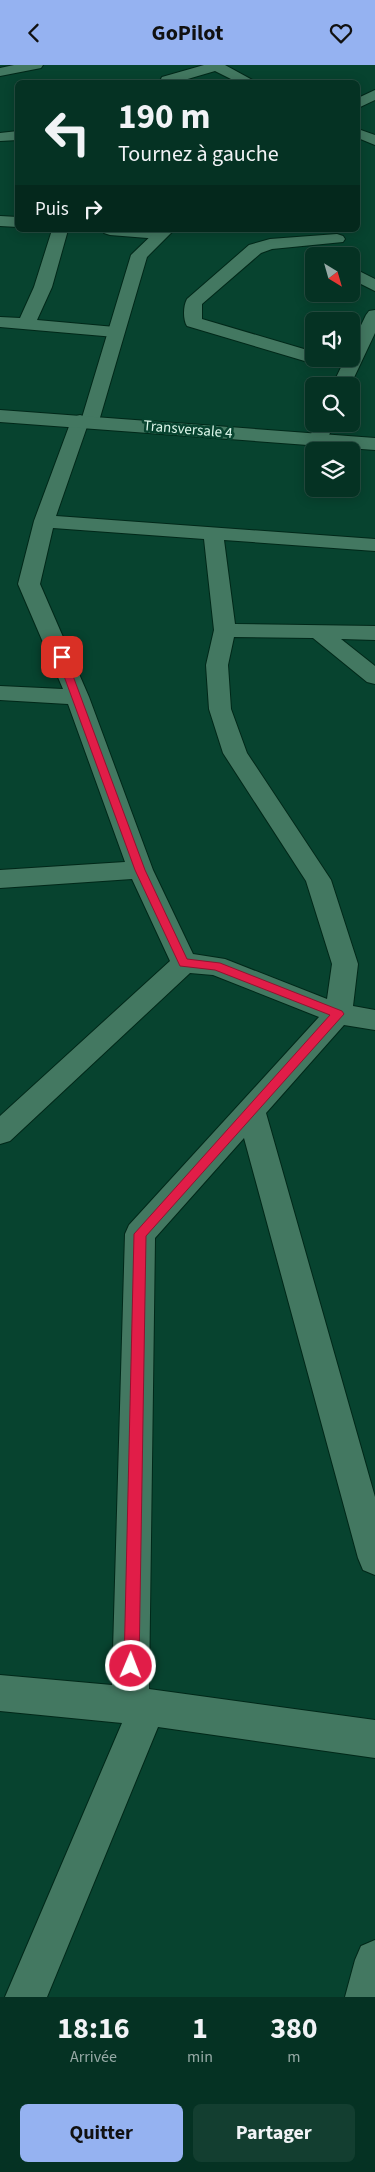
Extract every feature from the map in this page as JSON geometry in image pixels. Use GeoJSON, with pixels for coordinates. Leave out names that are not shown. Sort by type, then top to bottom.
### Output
{"type":"FeatureCollection","features":[{"type":"Feature","properties":{"kind":"street"},"geometry":{"type":"LineString","coordinates":[[0,72],[36,65]]}},
{"type":"Feature","properties":{"kind":"street"},"geometry":{"type":"LineString","coordinates":[[168,80],[216,66],[245,80]]}},
{"type":"Feature","properties":{"kind":"street"},"geometry":{"type":"LineString","coordinates":[[360,104],[375,94]]}},
{"type":"Feature","properties":{"kind":"street"},"geometry":{"type":"LineString","coordinates":[[360,134],[375,141]]}},
{"type":"Feature","properties":{"kind":"street"},"geometry":{"type":"LineString","coordinates":[[0,137],[15,135]]}},
{"type":"Feature","properties":{"kind":"street"},"geometry":{"type":"LineString","coordinates":[[0,221],[15,223]]}},
{"type":"Feature","properties":{"kind":"street"},"geometry":{"type":"LineString","coordinates":[[26,324],[43,287],[59,232]]}},
{"type":"Feature","properties":{"kind":"street"},"geometry":{"type":"LineString","coordinates":[[163,232],[139,255],[85,421],[44,521],[29,584],[78,697],[140,870],[184,963]]}},
{"type":"Feature","properties":{"kind":"street"},"geometry":{"type":"LineString","coordinates":[[305,356],[193,322],[194,303],[255,249],[270,244],[336,235],[341,247]]}},
{"type":"Feature","properties":{"kind":"street"},"geometry":{"type":"LineString","coordinates":[[360,278],[375,287]]}},
{"type":"Feature","properties":{"kind":"street"},"geometry":{"type":"LineString","coordinates":[[345,377],[375,315]]}},
{"type":"Feature","properties":{"kind":"street"},"geometry":{"type":"LineString","coordinates":[[0,322],[115,332]]}},
{"type":"Feature","properties":{"kind":"street"},"geometry":{"type":"LineString","coordinates":[[342,367],[349,369]]}},
{"type":"Feature","properties":{"kind":"street","name":"Transversale 4"},"geometry":{"type":"LineString","coordinates":[[0,416],[305,431]]}},
{"type":"Feature","properties":{"kind":"street","name":"Transversale 4"},"geometry":{"type":"LineString","coordinates":[[322,432],[375,443]]}},
{"type":"Feature","properties":{"kind":"street"},"geometry":{"type":"LineString","coordinates":[[44,521],[375,545]]}},
{"type":"Feature","properties":{"kind":"street"},"geometry":{"type":"LineString","coordinates":[[26,1997],[139,1706],[140,1234],[252,1112],[299,1056],[338,1014],[345,964],[318,880],[235,753],[220,709],[217,665],[225,630],[214,532]]}},
{"type":"Feature","properties":{"kind":"street"},"geometry":{"type":"LineString","coordinates":[[225,630],[375,633]]}},
{"type":"Feature","properties":{"kind":"street"},"geometry":{"type":"LineString","coordinates":[[319,632],[375,677]]}},
{"type":"Feature","properties":{"kind":"street"},"geometry":{"type":"LineString","coordinates":[[0,693],[78,697]]}},
{"type":"Feature","properties":{"kind":"street"},"geometry":{"type":"LineString","coordinates":[[0,879],[140,870]]}},
{"type":"Feature","properties":{"kind":"street"},"geometry":{"type":"LineString","coordinates":[[0,1133],[184,963],[216,966],[338,1014],[375,1019]]}},
{"type":"Feature","properties":{"kind":"street"},"geometry":{"type":"LineString","coordinates":[[252,1112],[375,1558]]}},
{"type":"Feature","properties":{"kind":"street"},"geometry":{"type":"LineString","coordinates":[[0,1693],[139,1706],[375,1739]]}},
{"type":"Feature","properties":{"kind":"street"},"geometry":{"type":"LineString","coordinates":[[366,1997],[375,1960]]}},
{"type":"Feature","properties":{"kind":"route"},"geometry":{"type":"LineString","coordinates":[[62,657],[94,740],[140,870],[184,963],[216,966],[338,1014],[299,1056],[252,1112],[140,1234],[131,1666]]}}]}
